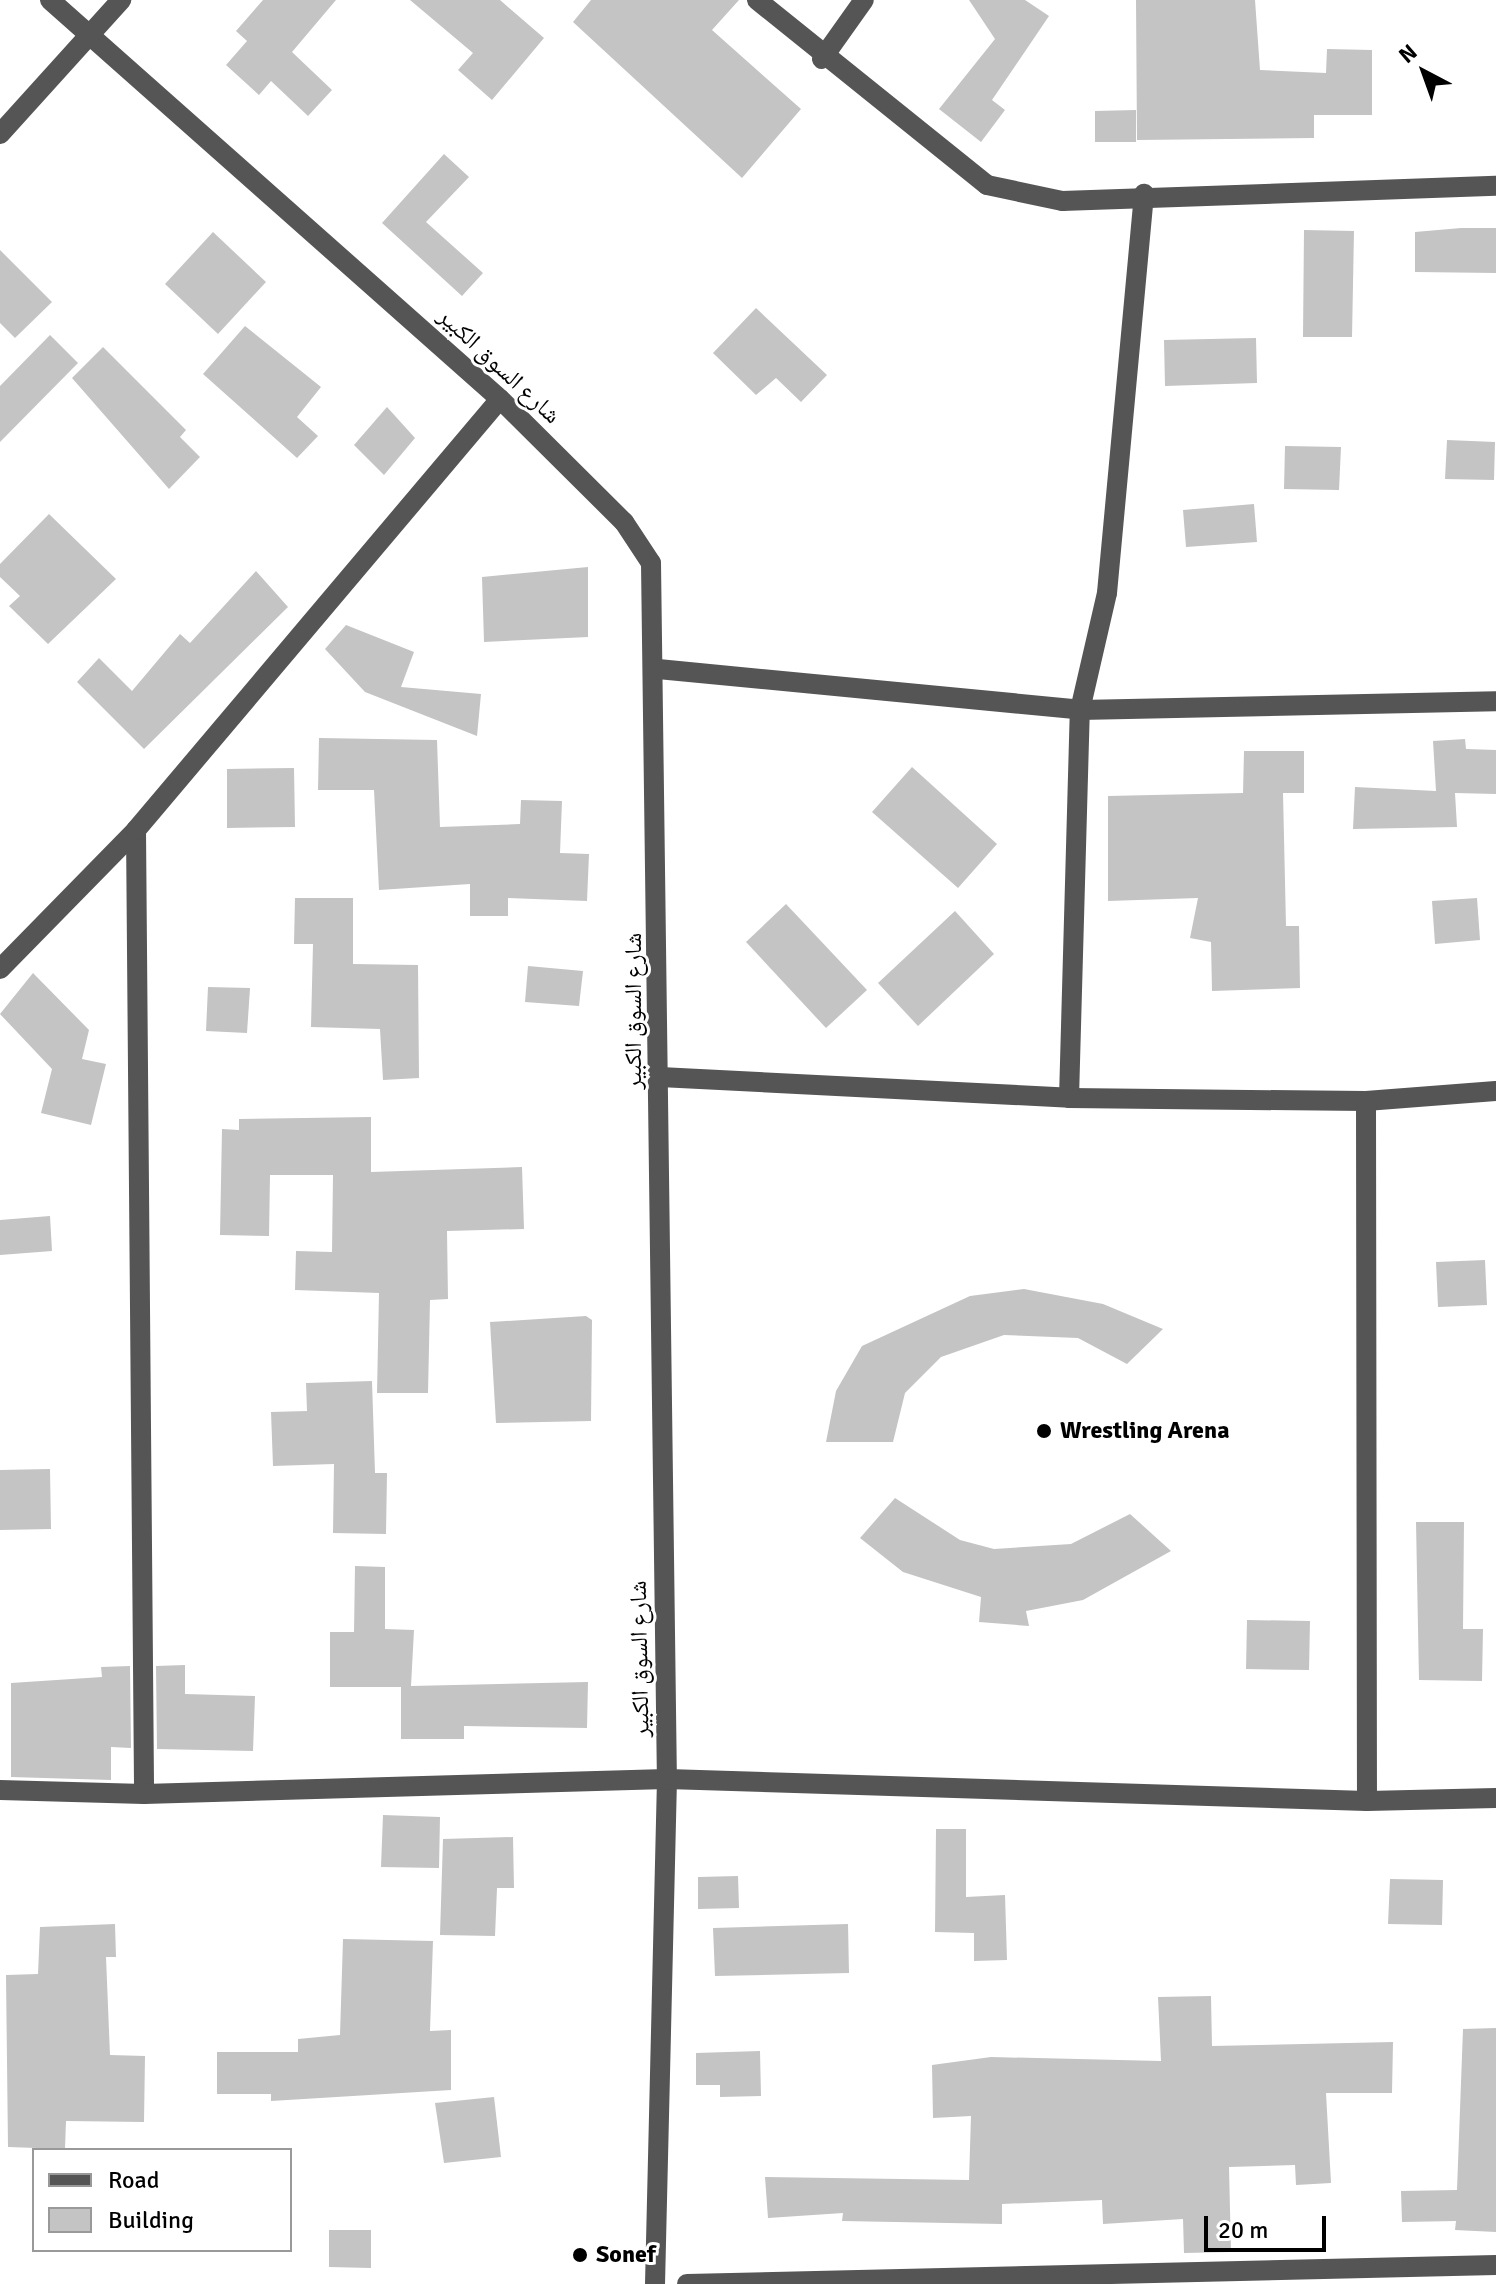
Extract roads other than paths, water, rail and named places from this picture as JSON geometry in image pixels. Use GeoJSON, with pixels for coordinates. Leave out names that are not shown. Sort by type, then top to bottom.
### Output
{"type":"FeatureCollection","features":[{"type":"Feature","properties":{"kind":"street","name":"شارع السوق الكبير"},"geometry":{"type":"LineString","coordinates":[[50,0],[500,399],[643,544],[651,563],[658,669],[667,1779],[655,2284]]}},
{"type":"Feature","properties":{"kind":"street"},"geometry":{"type":"LineString","coordinates":[[0,134],[121,0]]}},
{"type":"Feature","properties":{"kind":"street"},"geometry":{"type":"LineString","coordinates":[[757,0],[822,59],[987,185],[1062,201],[1144,194],[1496,186]]}},
{"type":"Feature","properties":{"kind":"street"},"geometry":{"type":"LineString","coordinates":[[822,59],[864,0]]}},
{"type":"Feature","properties":{"kind":"street"},"geometry":{"type":"LineString","coordinates":[[1069,1098],[1080,710],[1107,593],[1144,194]]}},
{"type":"Feature","properties":{"kind":"street"},"geometry":{"type":"LineString","coordinates":[[0,969],[136,830],[500,399]]}},
{"type":"Feature","properties":{"kind":"street"},"geometry":{"type":"LineString","coordinates":[[658,669],[1080,710],[1496,701]]}},
{"type":"Feature","properties":{"kind":"street"},"geometry":{"type":"LineString","coordinates":[[136,830],[144,1794]]}},
{"type":"Feature","properties":{"kind":"street"},"geometry":{"type":"LineString","coordinates":[[660,1077],[1069,1098],[1366,1101],[1496,1091]]}},
{"type":"Feature","properties":{"kind":"street"},"geometry":{"type":"LineString","coordinates":[[1366,1101],[1367,1801]]}},
{"type":"Feature","properties":{"kind":"street"},"geometry":{"type":"LineString","coordinates":[[0,1790],[144,1794],[667,1779],[1367,1801],[1496,1798]]}},
{"type":"Feature","properties":{"kind":"street"},"geometry":{"type":"LineString","coordinates":[[687,2284],[1474,2275],[1496,2265]]}},
{"type":"Feature","properties":{"kind":"place","name":"Wrestling Arena"},"geometry":{"type":"Point","coordinates":[1044,1431]}},
{"type":"Feature","properties":{"kind":"place","name":"Sonef"},"geometry":{"type":"Point","coordinates":[580,2255]}}]}
